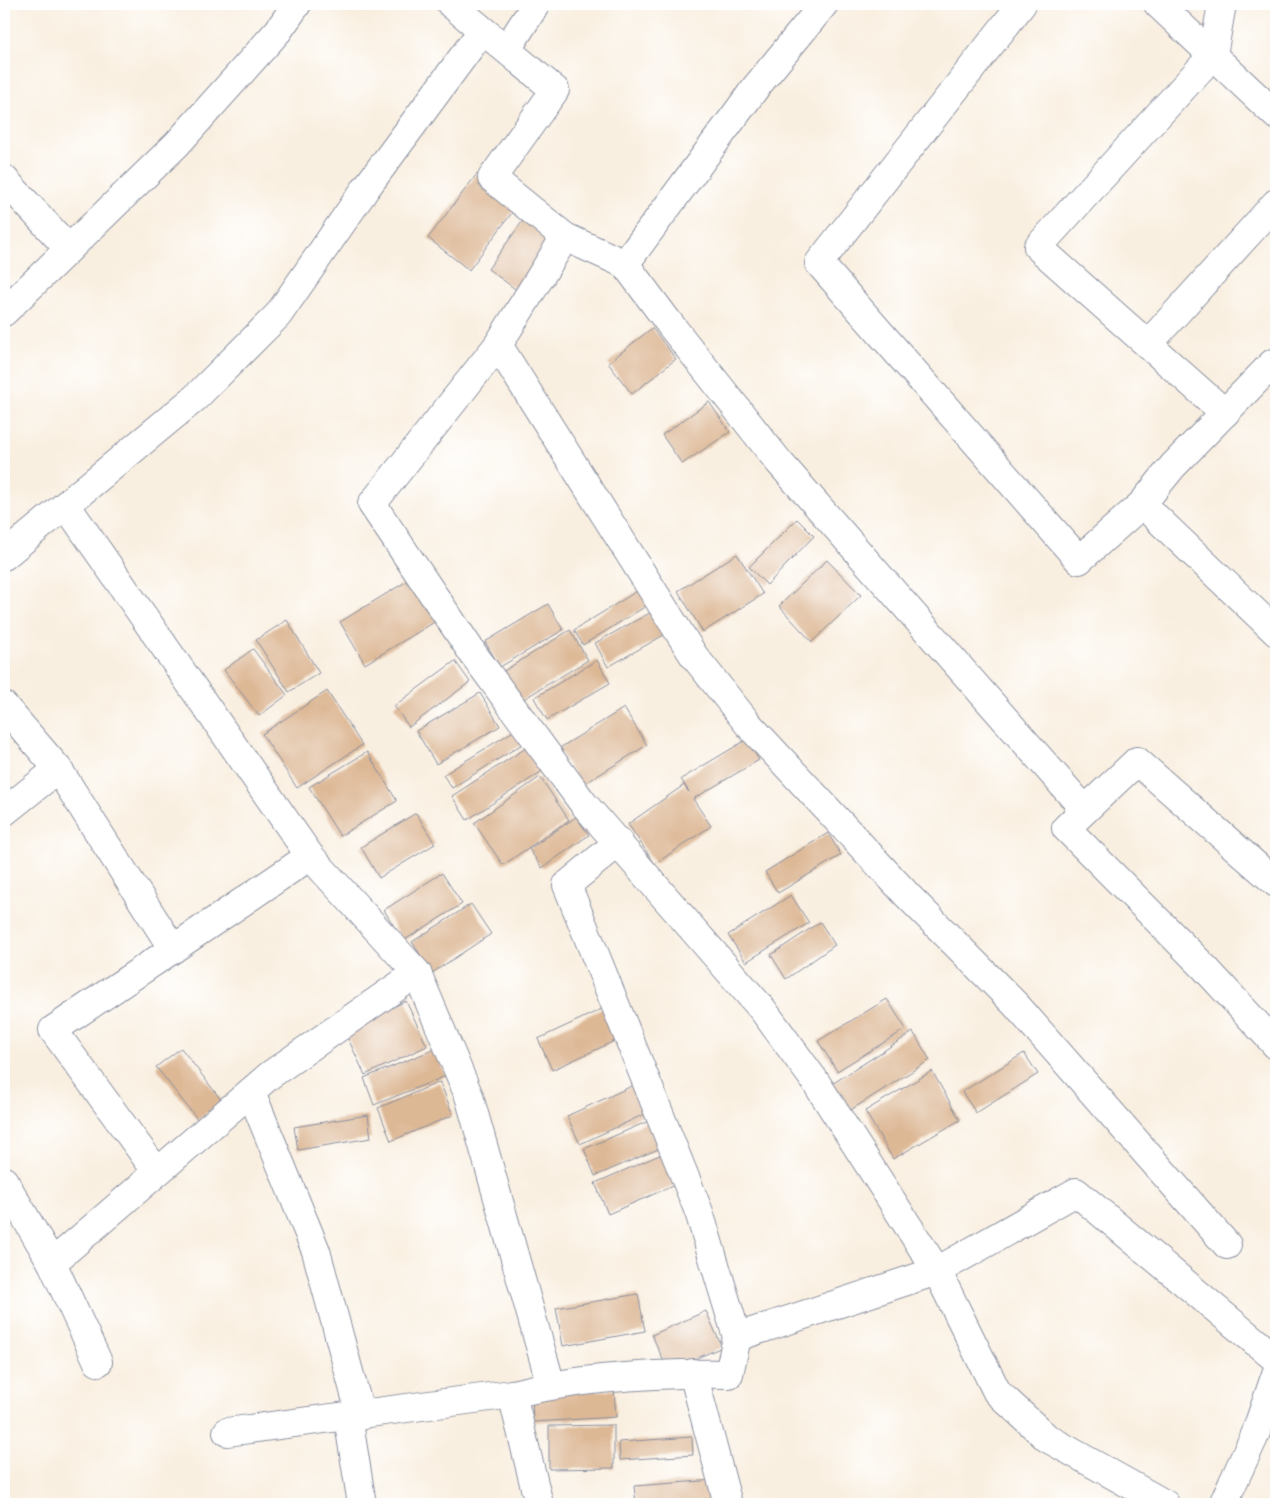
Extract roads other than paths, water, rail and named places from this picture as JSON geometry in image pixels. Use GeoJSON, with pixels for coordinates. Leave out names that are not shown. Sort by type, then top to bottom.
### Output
{"type":"FeatureCollection","features":[{"type":"Feature","properties":{"kind":"street"},"geometry":{"type":"LineString","coordinates":[[4,312],[177,144],[278,31],[297,4]]}},
{"type":"Feature","properties":{"kind":"street"},"geometry":{"type":"LineString","coordinates":[[451,4],[555,90],[492,178],[565,237],[625,264],[779,462],[1085,810]]}},
{"type":"Feature","properties":{"kind":"street"},"geometry":{"type":"LineString","coordinates":[[507,49],[536,4]]}},
{"type":"Feature","properties":{"kind":"street"},"geometry":{"type":"LineString","coordinates":[[625,264],[756,87],[824,4]]}},
{"type":"Feature","properties":{"kind":"street"},"geometry":{"type":"LineString","coordinates":[[1022,4],[820,263],[1079,560],[1142,504],[1173,466],[1273,363]]}},
{"type":"Feature","properties":{"kind":"street"},"geometry":{"type":"LineString","coordinates":[[1158,4],[1276,115]]}},
{"type":"Feature","properties":{"kind":"street"},"geometry":{"type":"LineString","coordinates":[[1222,4],[1213,55],[1038,247],[1225,412]]}},
{"type":"Feature","properties":{"kind":"street"},"geometry":{"type":"LineString","coordinates":[[4,556],[194,398],[278,315],[366,188],[482,31]]}},
{"type":"Feature","properties":{"kind":"street"},"geometry":{"type":"LineString","coordinates":[[4,179],[69,249]]}},
{"type":"Feature","properties":{"kind":"street"},"geometry":{"type":"LineString","coordinates":[[1149,343],[1276,203]]}},
{"type":"Feature","properties":{"kind":"street"},"geometry":{"type":"LineString","coordinates":[[565,237],[498,345],[372,504],[474,655],[583,803],[619,842],[763,1010],[815,1081],[937,1271],[997,1392],[1047,1438],[1165,1504]]}},
{"type":"Feature","properties":{"kind":"street"},"geometry":{"type":"LineString","coordinates":[[498,345],[694,656],[749,725],[908,896],[1016,1006],[1227,1245]]}},
{"type":"Feature","properties":{"kind":"street"},"geometry":{"type":"LineString","coordinates":[[1142,504],[1276,632]]}},
{"type":"Feature","properties":{"kind":"street"},"geometry":{"type":"LineString","coordinates":[[66,505],[310,856],[417,973],[469,1096],[551,1385]]}},
{"type":"Feature","properties":{"kind":"street"},"geometry":{"type":"LineString","coordinates":[[4,706],[58,769],[173,949]]}},
{"type":"Feature","properties":{"kind":"street"},"geometry":{"type":"LineString","coordinates":[[1276,883],[1136,761],[1066,828],[1204,968],[1276,1045]]}},
{"type":"Feature","properties":{"kind":"street"},"geometry":{"type":"LineString","coordinates":[[4,812],[58,769]]}},
{"type":"Feature","properties":{"kind":"street"},"geometry":{"type":"LineString","coordinates":[[227,1432],[355,1417],[512,1394],[551,1385],[693,1373],[729,1374],[737,1337],[699,1212],[567,885],[619,842]]}},
{"type":"Feature","properties":{"kind":"street"},"geometry":{"type":"LineString","coordinates":[[157,1172],[53,1030],[310,856]]}},
{"type":"Feature","properties":{"kind":"street"},"geometry":{"type":"LineString","coordinates":[[52,1263],[270,1075],[417,973]]}},
{"type":"Feature","properties":{"kind":"street"},"geometry":{"type":"LineString","coordinates":[[250,1092],[316,1251],[355,1417],[362,1504]]}},
{"type":"Feature","properties":{"kind":"street"},"geometry":{"type":"LineString","coordinates":[[4,1181],[52,1263],[98,1362]]}},
{"type":"Feature","properties":{"kind":"street"},"geometry":{"type":"LineString","coordinates":[[737,1337],[937,1271],[1076,1192],[1276,1360]]}},
{"type":"Feature","properties":{"kind":"street"},"geometry":{"type":"LineString","coordinates":[[693,1373],[728,1504]]}},
{"type":"Feature","properties":{"kind":"street"},"geometry":{"type":"LineString","coordinates":[[1223,1504],[1255,1435],[1275,1383]]}},
{"type":"Feature","properties":{"kind":"street"},"geometry":{"type":"LineString","coordinates":[[512,1394],[539,1504]]}}]}
